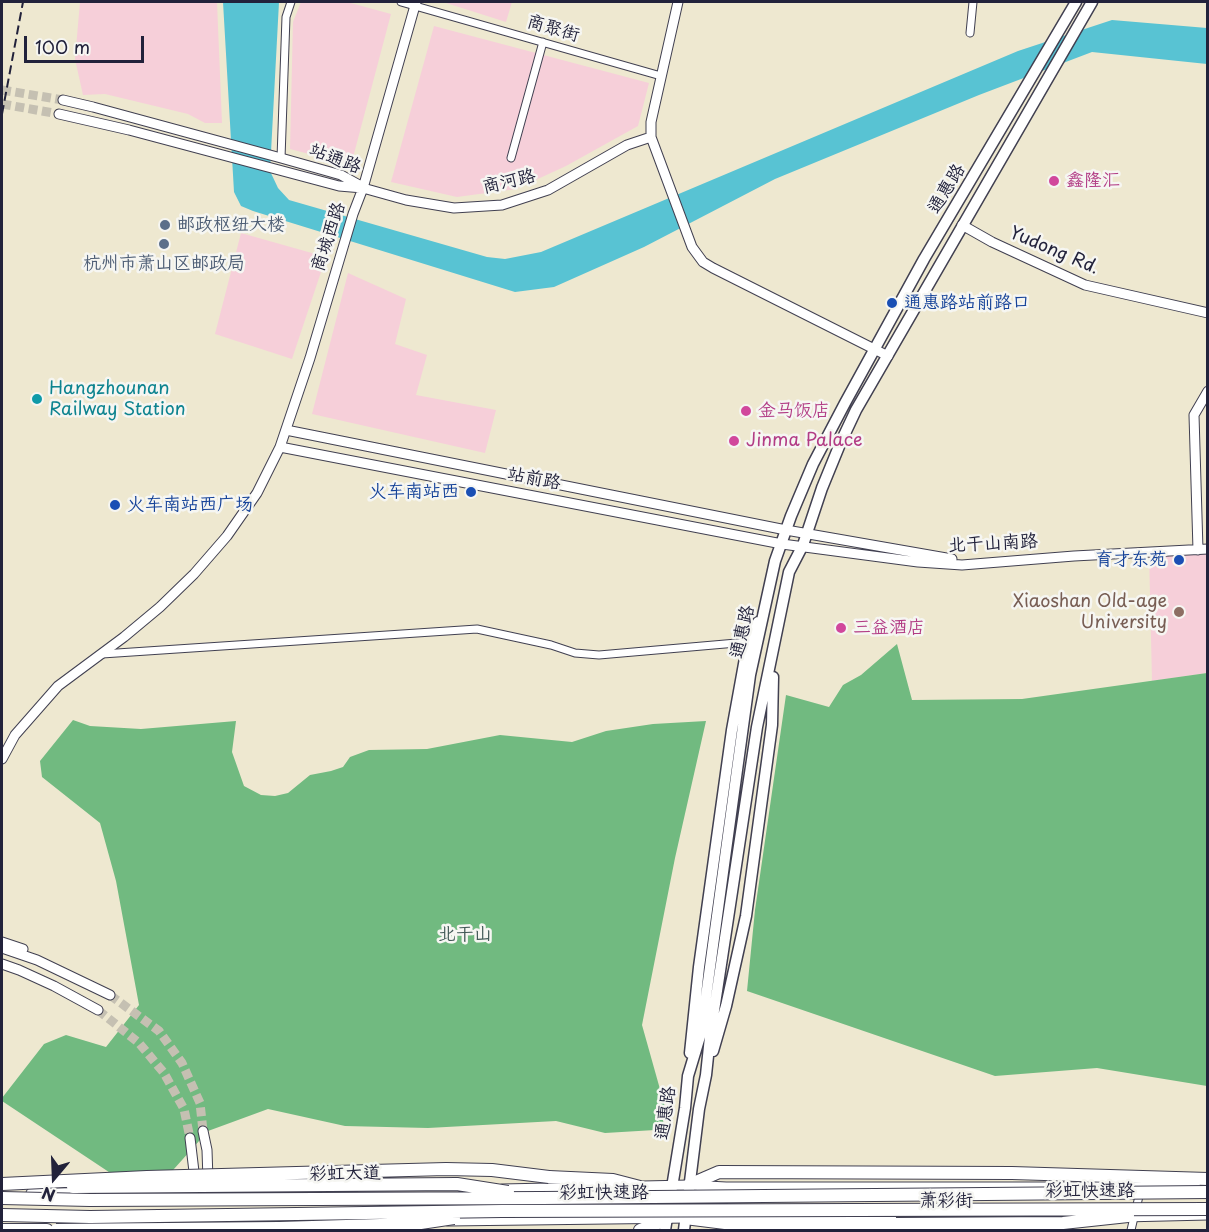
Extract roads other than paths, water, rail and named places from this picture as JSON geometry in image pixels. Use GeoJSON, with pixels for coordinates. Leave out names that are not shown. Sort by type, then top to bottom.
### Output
{"type":"FeatureCollection","features":[{"type":"Feature","properties":{"kind":"highway"},"geometry":{"type":"LineString","coordinates":[[2,1185],[147,1177],[446,1169],[492,1170],[549,1177],[613,1180],[640,1188]]}},
{"type":"Feature","properties":{"kind":"highway"},"geometry":{"type":"LineString","coordinates":[[689,1185],[719,1172],[905,1172],[1208,1179]]}},
{"type":"Feature","properties":{"kind":"highway"},"geometry":{"type":"LineString","coordinates":[[2,1185],[167,1188],[457,1184],[542,1198]]}},
{"type":"Feature","properties":{"kind":"highway","name":"彩虹快速路"},"geometry":{"type":"LineString","coordinates":[[2,1198],[114,1200],[542,1198],[1208,1192]]}},
{"type":"Feature","properties":{"kind":"highway"},"geometry":{"type":"LineString","coordinates":[[56,1230],[414,1224],[502,1211]]}},
{"type":"Feature","properties":{"kind":"highway","name":"彩虹快速路"},"geometry":{"type":"LineString","coordinates":[[2,1215],[90,1217],[502,1211],[1205,1211]]}},
{"type":"Feature","properties":{"kind":"highway"},"geometry":{"type":"LineString","coordinates":[[685,1224],[749,1226],[1063,1223],[1205,1211]]}},
{"type":"Feature","properties":{"kind":"highway"},"geometry":{"type":"LineString","coordinates":[[640,1230],[666,1225]]}},
{"type":"Feature","properties":{"kind":"highway"},"geometry":{"type":"LineString","coordinates":[[2,1230],[47,1230]]}},
{"type":"Feature","properties":{"kind":"main road"},"geometry":{"type":"LineString","coordinates":[[678,2],[651,122],[651,137],[692,248],[703,262],[888,356]]}},
{"type":"Feature","properties":{"kind":"main road","name":"通惠路"},"geometry":{"type":"LineString","coordinates":[[666,1225],[688,1076],[701,1033],[750,675],[775,561],[813,464],[924,259],[1076,2]]}},
{"type":"Feature","properties":{"kind":"main road","name":"通惠路"},"geometry":{"type":"LineString","coordinates":[[685,1224],[699,1109],[706,1075],[757,728],[789,572],[803,545],[822,488],[856,410],[1092,2]]}},
{"type":"Feature","properties":{"kind":"main road","name":"商城西路"},"geometry":{"type":"LineString","coordinates":[[2,759],[15,735],[58,686],[160,607],[194,574],[257,493],[280,447],[310,358],[353,214],[363,188],[416,4]]}},
{"type":"Feature","properties":{"kind":"main road","name":"站通路"},"geometry":{"type":"LineString","coordinates":[[63,100],[341,175],[363,188]]}},
{"type":"Feature","properties":{"kind":"main road","name":"站通路"},"geometry":{"type":"LineString","coordinates":[[59,114],[228,155],[281,172],[339,186],[363,188]]}},
{"type":"Feature","properties":{"kind":"main road","name":"商河路"},"geometry":{"type":"LineString","coordinates":[[363,188],[406,200],[454,208],[502,205],[548,190],[627,145],[651,137]]}},
{"type":"Feature","properties":{"kind":"main road","name":"Yudong Rd."},"geometry":{"type":"LineString","coordinates":[[962,225],[992,242],[1085,285],[1208,313]]}},
{"type":"Feature","properties":{"kind":"main road"},"geometry":{"type":"LineString","coordinates":[[1203,549],[1194,415],[1208,391]]}},
{"type":"Feature","properties":{"kind":"main road"},"geometry":{"type":"LineString","coordinates":[[286,430],[786,530],[981,563]]}},
{"type":"Feature","properties":{"kind":"main road","name":"站前路"},"geometry":{"type":"LineString","coordinates":[[280,447],[782,543]]}},
{"type":"Feature","properties":{"kind":"main road","name":"北干山南路"},"geometry":{"type":"LineString","coordinates":[[782,543],[918,562],[962,565],[1203,549]]}},
{"type":"Feature","properties":{"kind":"main road"},"geometry":{"type":"LineString","coordinates":[[688,1076],[702,945],[732,730],[748,642],[766,609]]}},
{"type":"Feature","properties":{"kind":"main road"},"geometry":{"type":"LineString","coordinates":[[706,1075],[726,1006],[746,916],[772,725],[772,681],[779,615]]}},
{"type":"Feature","properties":{"kind":"main road"},"geometry":{"type":"LineString","coordinates":[[2,942],[22,949],[110,995]]}},
{"type":"Feature","properties":{"kind":"main road"},"geometry":{"type":"LineString","coordinates":[[2,948],[68,973]]}},
{"type":"Feature","properties":{"kind":"main road"},"geometry":{"type":"LineString","coordinates":[[2,964],[45,982],[98,1010]]}},
{"type":"Feature","properties":{"kind":"main road"},"geometry":{"type":"LineString","coordinates":[[201,1226],[208,1192],[207,1150],[203,1131]]}},
{"type":"Feature","properties":{"kind":"main road"},"geometry":{"type":"LineString","coordinates":[[190,1138],[201,1226]]}},
{"type":"Feature","properties":{"kind":"main road","name":"萧彩街"},"geometry":{"type":"LineString","coordinates":[[689,1185],[738,1187],[1141,1185],[1208,1187]]}},
{"type":"Feature","properties":{"kind":"main road","name":"彩虹大道"},"geometry":{"type":"LineString","coordinates":[[2,1193],[640,1188],[689,1185]]}},
{"type":"Feature","properties":{"kind":"main road","name":"萧彩街"},"geometry":{"type":"LineString","coordinates":[[685,1224],[1135,1217],[1205,1211]]}},
{"type":"Feature","properties":{"kind":"main road"},"geometry":{"type":"LineString","coordinates":[[2,1221],[201,1226],[685,1224]]}},
{"type":"Feature","properties":{"kind":"street"},"geometry":{"type":"LineString","coordinates":[[281,158],[286,17],[291,2]]}},
{"type":"Feature","properties":{"kind":"street","name":"商聚街"},"geometry":{"type":"LineString","coordinates":[[401,2],[416,4],[661,76]]}},
{"type":"Feature","properties":{"kind":"street"},"geometry":{"type":"LineString","coordinates":[[970,33],[973,2]]}},
{"type":"Feature","properties":{"kind":"street"},"geometry":{"type":"LineString","coordinates":[[511,158],[543,42]]}},
{"type":"Feature","properties":{"kind":"street"},"geometry":{"type":"LineString","coordinates":[[102,654],[477,629],[551,645],[575,653],[599,655],[748,642]]}},
{"type":"Feature","properties":{"kind":"street"},"geometry":{"type":"LineString","coordinates":[[1131,1229],[1141,1185]]}},
{"type":"Feature","properties":{"kind":"water"},"geometry":{"type":"Polygon","coordinates":[[[223,2],[279,2],[270,171],[278,188],[289,200],[487,257],[505,259],[541,252],[1018,51],[1112,20],[1207,28],[1207,64],[1092,52],[979,95],[775,179],[644,247],[554,287],[515,292],[241,206],[234,192],[223,2]]]}},
{"type":"Feature","properties":{"kind":"tunnel"},"geometry":{"type":"LineString","coordinates":[[2,90],[63,100]]}},
{"type":"Feature","properties":{"kind":"tunnel"},"geometry":{"type":"LineString","coordinates":[[2,104],[59,114]]}},
{"type":"Feature","properties":{"kind":"tunnel"},"geometry":{"type":"LineString","coordinates":[[110,995],[159,1031],[182,1063],[200,1103],[203,1131]]}},
{"type":"Feature","properties":{"kind":"tunnel"},"geometry":{"type":"LineString","coordinates":[[98,1010],[139,1043],[164,1073],[184,1109],[190,1138]]}},
{"type":"Feature","properties":{"kind":"railway"},"geometry":{"type":"LineString","coordinates":[[2,114],[23,2]]}},
{"type":"Feature","properties":{"kind":"place","name":"鑫隆汇"},"geometry":{"type":"Point","coordinates":[1054,181]}},
{"type":"Feature","properties":{"kind":"place","name":"邮政枢纽大楼"},"geometry":{"type":"Point","coordinates":[165,225]}},
{"type":"Feature","properties":{"kind":"place","name":"杭州市萧山区邮政局"},"geometry":{"type":"Point","coordinates":[164,244]}},
{"type":"Feature","properties":{"kind":"place","name":"通惠路站前路口"},"geometry":{"type":"Point","coordinates":[892,303]}},
{"type":"Feature","properties":{"kind":"place","name":"Hangzhounan Railway Station"},"geometry":{"type":"Point","coordinates":[37,399]}},
{"type":"Feature","properties":{"kind":"place","name":"金马饭店"},"geometry":{"type":"Point","coordinates":[746,411]}},
{"type":"Feature","properties":{"kind":"place","name":"Jinma Palace"},"geometry":{"type":"Point","coordinates":[734,441]}},
{"type":"Feature","properties":{"kind":"place","name":"火车南站西"},"geometry":{"type":"Point","coordinates":[471,492]}},
{"type":"Feature","properties":{"kind":"place","name":"火车南站西广场"},"geometry":{"type":"Point","coordinates":[115,505]}},
{"type":"Feature","properties":{"kind":"place","name":"育才东苑"},"geometry":{"type":"Point","coordinates":[1179,560]}},
{"type":"Feature","properties":{"kind":"place","name":"Xiaoshan Old-age University"},"geometry":{"type":"Point","coordinates":[1179,612]}},
{"type":"Feature","properties":{"kind":"place","name":"三益酒店"},"geometry":{"type":"Point","coordinates":[841,628]}},
{"type":"Feature","properties":{"kind":"park label","name":"北干山"},"geometry":{"type":"Point","coordinates":[465,935]}}]}
